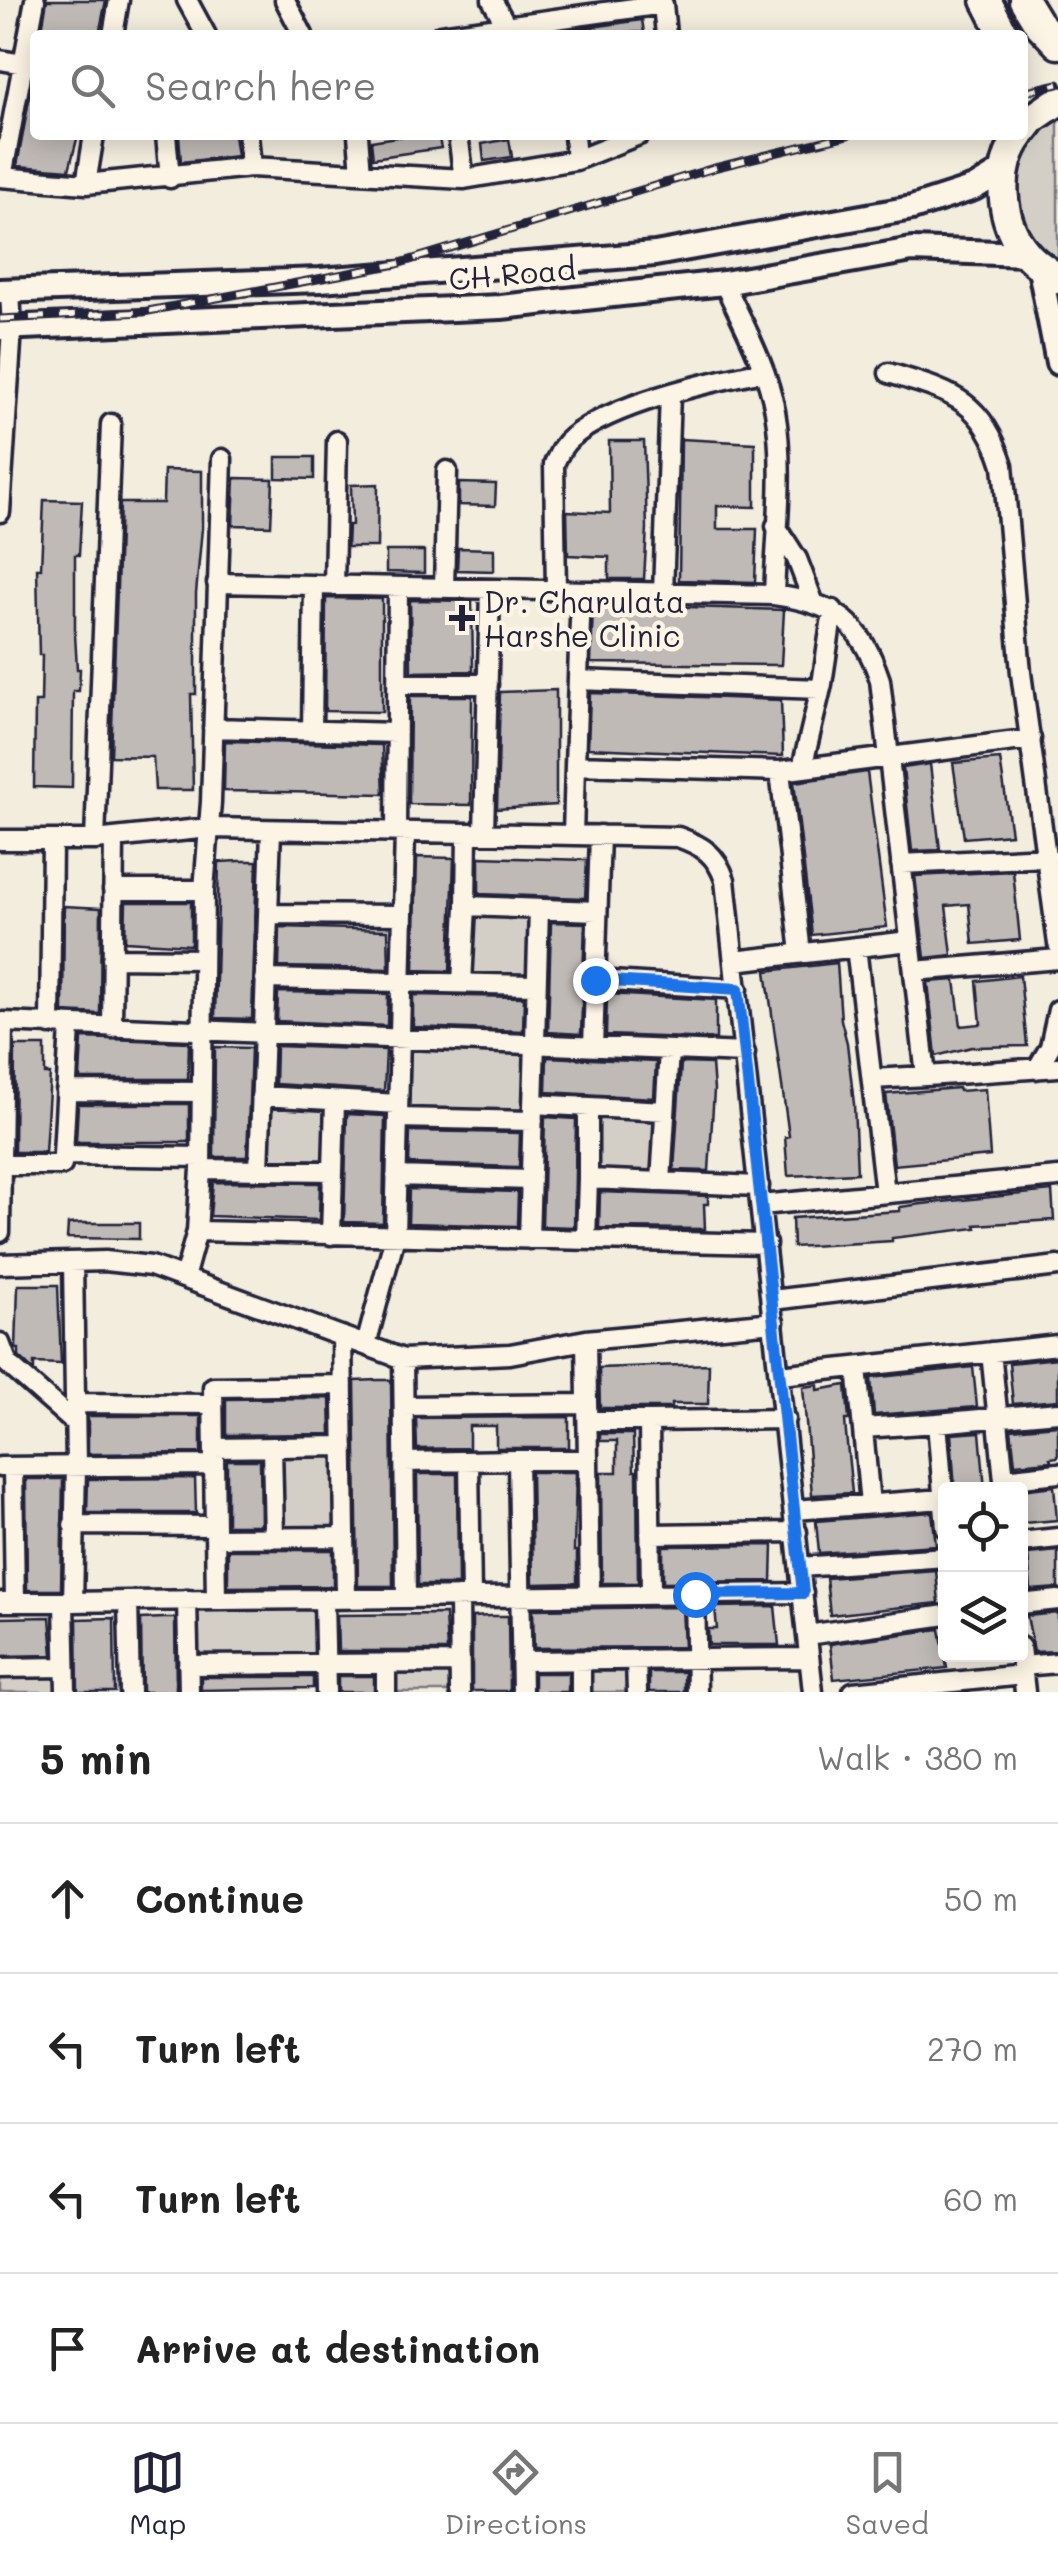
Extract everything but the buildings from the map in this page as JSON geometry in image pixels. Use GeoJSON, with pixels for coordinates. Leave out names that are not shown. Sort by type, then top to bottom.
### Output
{"type":"FeatureCollection","features":[{"type":"Feature","properties":{"kind":"highway"},"geometry":{"type":"LineString","coordinates":[[986,0],[1001,30]]}},
{"type":"Feature","properties":{"kind":"highway"},"geometry":{"type":"LineString","coordinates":[[1024,0],[1058,44]]}},
{"type":"Feature","properties":{"kind":"highway"},"geometry":{"type":"LineString","coordinates":[[1028,124],[1058,101]]}},
{"type":"Feature","properties":{"kind":"highway"},"geometry":{"type":"LineString","coordinates":[[1016,140],[1004,170],[1003,200],[1011,229],[1048,271]]}},
{"type":"Feature","properties":{"kind":"street"},"geometry":{"type":"LineString","coordinates":[[32,30],[35,0]]}},
{"type":"Feature","properties":{"kind":"street"},"geometry":{"type":"LineString","coordinates":[[114,30],[119,0]]}},
{"type":"Feature","properties":{"kind":"street"},"geometry":{"type":"LineString","coordinates":[[187,0],[203,30]]}},
{"type":"Feature","properties":{"kind":"street"},"geometry":{"type":"LineString","coordinates":[[285,0],[300,30]]}},
{"type":"Feature","properties":{"kind":"street"},"geometry":{"type":"LineString","coordinates":[[492,0],[506,24]]}},
{"type":"Feature","properties":{"kind":"street"},"geometry":{"type":"LineString","coordinates":[[471,30],[506,24],[562,26],[596,6],[663,4],[666,30]]}},
{"type":"Feature","properties":{"kind":"street"},"geometry":{"type":"LineString","coordinates":[[0,60],[29,65],[1,177],[86,184],[251,167],[464,180],[576,160],[626,140]]}},
{"type":"Feature","properties":{"kind":"street"},"geometry":{"type":"LineString","coordinates":[[86,184],[93,140]]}},
{"type":"Feature","properties":{"kind":"street"},"geometry":{"type":"LineString","coordinates":[[166,140],[170,178]]}},
{"type":"Feature","properties":{"kind":"street"},"geometry":{"type":"LineString","coordinates":[[248,140],[251,167]]}},
{"type":"Feature","properties":{"kind":"street"},"geometry":{"type":"LineString","coordinates":[[358,140],[361,173]]}},
{"type":"Feature","properties":{"kind":"street"},"geometry":{"type":"LineString","coordinates":[[459,140],[464,180]]}},
{"type":"Feature","properties":{"kind":"street"},"geometry":{"type":"LineString","coordinates":[[574,140],[576,160]]}},
{"type":"Feature","properties":{"kind":"street","name":"CH Road"},"geometry":{"type":"LineString","coordinates":[[5,292],[320,280],[655,254],[912,208],[974,188],[1004,170]]}},
{"type":"Feature","properties":{"kind":"street","name":"CH Road"},"geometry":{"type":"LineString","coordinates":[[6,328],[500,306],[724,283],[912,250],[1048,271]]}},
{"type":"Feature","properties":{"kind":"street"},"geometry":{"type":"LineString","coordinates":[[1048,271],[1058,364]]}},
{"type":"Feature","properties":{"kind":"street"},"geometry":{"type":"LineString","coordinates":[[724,283],[764,371],[775,412],[778,443],[774,596]]}},
{"type":"Feature","properties":{"kind":"street"},"geometry":{"type":"LineString","coordinates":[[0,512],[5,292]]}},
{"type":"Feature","properties":{"kind":"street"},"geometry":{"type":"LineString","coordinates":[[556,590],[554,464],[562,448],[594,423],[670,394],[764,371]]}},
{"type":"Feature","properties":{"kind":"street"},"geometry":{"type":"LineString","coordinates":[[889,374],[961,399],[981,416],[1003,464],[1022,673],[1058,944]]}},
{"type":"Feature","properties":{"kind":"street"},"geometry":{"type":"LineString","coordinates":[[663,593],[670,394]]}},
{"type":"Feature","properties":{"kind":"street"},"geometry":{"type":"LineString","coordinates":[[95,840],[111,424]]}},
{"type":"Feature","properties":{"kind":"street"},"geometry":{"type":"LineString","coordinates":[[334,586],[338,441]]}},
{"type":"Feature","properties":{"kind":"street"},"geometry":{"type":"LineString","coordinates":[[184,1278],[197,1232],[201,1164],[204,890],[214,728],[222,459]]}},
{"type":"Feature","properties":{"kind":"street"},"geometry":{"type":"LineString","coordinates":[[444,588],[447,471]]}},
{"type":"Feature","properties":{"kind":"street"},"geometry":{"type":"LineString","coordinates":[[776,526],[813,601]]}},
{"type":"Feature","properties":{"kind":"street"},"geometry":{"type":"LineString","coordinates":[[217,583],[774,596],[813,601],[833,610],[854,629],[872,657],[880,680],[926,1076]]}},
{"type":"Feature","properties":{"kind":"street"},"geometry":{"type":"LineString","coordinates":[[312,730],[314,585]]}},
{"type":"Feature","properties":{"kind":"street"},"geometry":{"type":"LineString","coordinates":[[366,1345],[395,1236],[403,915],[397,733],[398,587]]}},
{"type":"Feature","properties":{"kind":"street"},"geometry":{"type":"LineString","coordinates":[[462,983],[488,684],[490,589]]}},
{"type":"Feature","properties":{"kind":"street"},"geometry":{"type":"LineString","coordinates":[[573,834],[581,591]]}},
{"type":"Feature","properties":{"kind":"street"},"geometry":{"type":"LineString","coordinates":[[802,768],[821,688],[833,610]]}},
{"type":"Feature","properties":{"kind":"street"},"geometry":{"type":"LineString","coordinates":[[578,680],[821,688]]}},
{"type":"Feature","properties":{"kind":"street"},"geometry":{"type":"LineString","coordinates":[[397,684],[488,684]]}},
{"type":"Feature","properties":{"kind":"street"},"geometry":{"type":"LineString","coordinates":[[214,728],[397,733]]}},
{"type":"Feature","properties":{"kind":"street"},"geometry":{"type":"LineString","coordinates":[[575,765],[780,771],[1032,739]]}},
{"type":"Feature","properties":{"kind":"street"},"geometry":{"type":"LineString","coordinates":[[780,771],[800,954]]}},
{"type":"Feature","properties":{"kind":"street"},"geometry":{"type":"LineString","coordinates":[[0,840],[95,840],[208,828],[678,837],[704,847],[720,864],[726,880],[813,1692]]}},
{"type":"Feature","properties":{"kind":"street"},"geometry":{"type":"LineString","coordinates":[[259,1170],[271,830]]}},
{"type":"Feature","properties":{"kind":"street"},"geometry":{"type":"LineString","coordinates":[[594,1046],[600,835]]}},
{"type":"Feature","properties":{"kind":"street"},"geometry":{"type":"LineString","coordinates":[[112,1028],[114,838]]}},
{"type":"Feature","properties":{"kind":"street"},"geometry":{"type":"LineString","coordinates":[[50,1025],[52,841]]}},
{"type":"Feature","properties":{"kind":"street"},"geometry":{"type":"LineString","coordinates":[[901,864],[1048,857]]}},
{"type":"Feature","properties":{"kind":"street"},"geometry":{"type":"LineString","coordinates":[[113,890],[204,890]]}},
{"type":"Feature","properties":{"kind":"street"},"geometry":{"type":"LineString","coordinates":[[466,906],[598,911]]}},
{"type":"Feature","properties":{"kind":"street"},"geometry":{"type":"LineString","coordinates":[[530,1239],[539,909]]}},
{"type":"Feature","properties":{"kind":"street"},"geometry":{"type":"LineString","coordinates":[[268,914],[403,915]]}},
{"type":"Feature","properties":{"kind":"street"},"geometry":{"type":"LineString","coordinates":[[734,961],[910,941]]}},
{"type":"Feature","properties":{"kind":"street"},"geometry":{"type":"LineString","coordinates":[[856,948],[885,1193]]}},
{"type":"Feature","properties":{"kind":"street"},"geometry":{"type":"LineString","coordinates":[[112,958],[203,958]]}},
{"type":"Feature","properties":{"kind":"street"},"geometry":{"type":"LineString","coordinates":[[914,971],[1058,959]]}},
{"type":"Feature","properties":{"kind":"street"},"geometry":{"type":"LineString","coordinates":[[265,979],[536,985]]}},
{"type":"Feature","properties":{"kind":"street"},"geometry":{"type":"LineString","coordinates":[[595,980],[738,989]]}},
{"type":"Feature","properties":{"kind":"street"},"geometry":{"type":"LineString","coordinates":[[1037,1069],[1050,1047],[1058,1010]]}},
{"type":"Feature","properties":{"kind":"street"},"geometry":{"type":"LineString","coordinates":[[0,1232],[3,1022],[744,1053]]}},
{"type":"Feature","properties":{"kind":"street"},"geometry":{"type":"LineString","coordinates":[[1,1165],[62,1165],[70,1026]]}},
{"type":"Feature","properties":{"kind":"street"},"geometry":{"type":"LineString","coordinates":[[660,1182],[668,1050]]}},
{"type":"Feature","properties":{"kind":"street"},"geometry":{"type":"LineString","coordinates":[[872,1079],[1058,1067]]}},
{"type":"Feature","properties":{"kind":"street"},"geometry":{"type":"LineString","coordinates":[[66,1091],[202,1092]]}},
{"type":"Feature","properties":{"kind":"street"},"geometry":{"type":"LineString","coordinates":[[261,1096],[335,1100],[398,1111],[533,1113],[588,1107],[665,1110]]}},
{"type":"Feature","properties":{"kind":"street"},"geometry":{"type":"LineString","coordinates":[[331,1235],[335,1100]]}},
{"type":"Feature","properties":{"kind":"street"},"geometry":{"type":"LineString","coordinates":[[586,1240],[588,1107]]}},
{"type":"Feature","properties":{"kind":"street"},"geometry":{"type":"LineString","coordinates":[[63,1155],[333,1172]]}},
{"type":"Feature","properties":{"kind":"street"},"geometry":{"type":"LineString","coordinates":[[396,1176],[531,1180]]}},
{"type":"Feature","properties":{"kind":"street"},"geometry":{"type":"LineString","coordinates":[[588,1179],[660,1182],[760,1196],[885,1193],[1058,1177]]}},
{"type":"Feature","properties":{"kind":"street"},"geometry":{"type":"LineString","coordinates":[[197,1232],[766,1244]]}},
{"type":"Feature","properties":{"kind":"street"},"geometry":{"type":"LineString","coordinates":[[0,1264],[105,1261],[150,1266],[403,1359],[510,1354],[586,1340],[774,1322]]}},
{"type":"Feature","properties":{"kind":"street"},"geometry":{"type":"LineString","coordinates":[[66,1692],[76,1466],[73,1262]]}},
{"type":"Feature","properties":{"kind":"street"},"geometry":{"type":"LineString","coordinates":[[772,1300],[1058,1266]]}},
{"type":"Feature","properties":{"kind":"street"},"geometry":{"type":"LineString","coordinates":[[342,1336],[346,1598]]}},
{"type":"Feature","properties":{"kind":"street"},"geometry":{"type":"LineString","coordinates":[[586,1340],[590,1596]]}},
{"type":"Feature","properties":{"kind":"street"},"geometry":{"type":"LineString","coordinates":[[0,1343],[8,1364],[75,1424]]}},
{"type":"Feature","properties":{"kind":"street"},"geometry":{"type":"LineString","coordinates":[[780,1374],[1058,1345]]}},
{"type":"Feature","properties":{"kind":"street"},"geometry":{"type":"LineString","coordinates":[[992,1352],[1004,1482]]}},
{"type":"Feature","properties":{"kind":"street"},"geometry":{"type":"LineString","coordinates":[[403,1359],[406,1598]]}},
{"type":"Feature","properties":{"kind":"street"},"geometry":{"type":"LineString","coordinates":[[857,1367],[870,1504]]}},
{"type":"Feature","properties":{"kind":"street"},"geometry":{"type":"LineString","coordinates":[[216,1600],[212,1387],[343,1385]]}},
{"type":"Feature","properties":{"kind":"street"},"geometry":{"type":"LineString","coordinates":[[75,1402],[213,1404]]}},
{"type":"Feature","properties":{"kind":"street"},"geometry":{"type":"LineString","coordinates":[[404,1406],[587,1413],[648,1421],[784,1419]]}},
{"type":"Feature","properties":{"kind":"street"},"geometry":{"type":"LineString","coordinates":[[863,1428],[1058,1412]]}},
{"type":"Feature","properties":{"kind":"street"},"geometry":{"type":"LineString","coordinates":[[648,1421],[651,1595]]}},
{"type":"Feature","properties":{"kind":"street"},"geometry":{"type":"LineString","coordinates":[[937,1423],[942,1482]]}},
{"type":"Feature","properties":{"kind":"street"},"geometry":{"type":"LineString","coordinates":[[344,1446],[272,1448],[76,1466],[7,1467],[8,1602],[803,1593]]}},
{"type":"Feature","properties":{"kind":"street"},"geometry":{"type":"LineString","coordinates":[[272,1448],[274,1538]]}},
{"type":"Feature","properties":{"kind":"street"},"geometry":{"type":"LineString","coordinates":[[518,1460],[522,1692]]}},
{"type":"Feature","properties":{"kind":"street"},"geometry":{"type":"LineString","coordinates":[[404,1462],[588,1460]]}},
{"type":"Feature","properties":{"kind":"street"},"geometry":{"type":"LineString","coordinates":[[460,1692],[469,1461]]}},
{"type":"Feature","properties":{"kind":"street"},"geometry":{"type":"LineString","coordinates":[[1014,1482],[1058,1473]]}},
{"type":"Feature","properties":{"kind":"street"},"geometry":{"type":"LineString","coordinates":[[794,1510],[938,1499]]}},
{"type":"Feature","properties":{"kind":"street"},"geometry":{"type":"LineString","coordinates":[[73,1525],[274,1538],[345,1536]]}},
{"type":"Feature","properties":{"kind":"street"},"geometry":{"type":"LineString","coordinates":[[650,1534],[796,1532]]}},
{"type":"Feature","properties":{"kind":"street"},"geometry":{"type":"LineString","coordinates":[[1028,1541],[1058,1538]]}},
{"type":"Feature","properties":{"kind":"street"},"geometry":{"type":"LineString","coordinates":[[800,1567],[938,1558]]}},
{"type":"Feature","properties":{"kind":"street"},"geometry":{"type":"LineString","coordinates":[[695,1594],[697,1692]]}},
{"type":"Feature","properties":{"kind":"street"},"geometry":{"type":"LineString","coordinates":[[324,1598],[326,1692]]}},
{"type":"Feature","properties":{"kind":"street"},"geometry":{"type":"LineString","coordinates":[[187,1600],[188,1692]]}},
{"type":"Feature","properties":{"kind":"street"},"geometry":{"type":"LineString","coordinates":[[1028,1603],[1058,1600]]}},
{"type":"Feature","properties":{"kind":"street"},"geometry":{"type":"LineString","coordinates":[[128,1601],[130,1692]]}},
{"type":"Feature","properties":{"kind":"street"},"geometry":{"type":"LineString","coordinates":[[807,1635],[938,1616]]}},
{"type":"Feature","properties":{"kind":"street"},"geometry":{"type":"LineString","coordinates":[[522,1662],[810,1658]]}},
{"type":"Feature","properties":{"kind":"street"},"geometry":{"type":"LineString","coordinates":[[636,1660],[637,1692]]}},
{"type":"Feature","properties":{"kind":"street"},"geometry":{"type":"LineString","coordinates":[[581,1661],[582,1692]]}},
{"type":"Feature","properties":{"kind":"street"},"geometry":{"type":"LineString","coordinates":[[386,1663],[386,1692]]}},
{"type":"Feature","properties":{"kind":"street"},"geometry":{"type":"LineString","coordinates":[[188,1664],[460,1663]]}},
{"type":"Feature","properties":{"kind":"street"},"geometry":{"type":"LineString","coordinates":[[853,1692],[962,1687],[1024,1678],[1058,1663]]}},
{"type":"Feature","properties":{"kind":"street"},"geometry":{"type":"LineString","coordinates":[[0,1668],[65,1668]]}},
{"type":"Feature","properties":{"kind":"shaded area"},"geometry":{"type":"Polygon","coordinates":[[[1058,116],[1058,267],[1026,234],[1015,191],[1026,148],[1039,130],[1058,116]]]}},
{"type":"Feature","properties":{"kind":"shaded area"},"geometry":{"type":"Polygon","coordinates":[[[472,916],[533,919],[531,979],[470,977],[472,916]]]}},
{"type":"Feature","properties":{"kind":"shaded area"},"geometry":{"type":"Polygon","coordinates":[[[411,1049],[527,1053],[525,1117],[409,1113],[411,1049]]]}},
{"type":"Feature","properties":{"kind":"shaded area"},"geometry":{"type":"Polygon","coordinates":[[[268,1102],[330,1105],[327,1166],[266,1163],[268,1102]]]}},
{"type":"Feature","properties":{"kind":"shaded area"},"geometry":{"type":"Polygon","coordinates":[[[598,1113],[656,1116],[653,1175],[595,1172],[598,1113]]]}},
{"type":"Feature","properties":{"kind":"shaded area"},"geometry":{"type":"Polygon","coordinates":[[[281,1454],[339,1454],[340,1529],[281,1530],[281,1454]]]}},
{"type":"Feature","properties":{"kind":"shaded area"},"geometry":{"type":"Polygon","coordinates":[[[196,1606],[318,1607],[317,1658],[195,1657],[196,1606]]]}},
{"type":"Feature","properties":{"kind":"shaded area"},"geometry":{"type":"Polygon","coordinates":[[[630,1666],[631,1692],[587,1692],[586,1667],[630,1666]]]}},
{"type":"Feature","properties":{"kind":"shaded area"},"geometry":{"type":"Polygon","coordinates":[[[394,1670],[453,1670],[453,1692],[394,1692],[394,1670]]]}},
{"type":"Feature","properties":{"kind":"shaded area"},"geometry":{"type":"Polygon","coordinates":[[[0,1673],[59,1673],[59,1692],[0,1692],[0,1673]]]}},
{"type":"Feature","properties":{"kind":"railway"},"geometry":{"type":"LineString","coordinates":[[1028,91],[1058,84]]}},
{"type":"Feature","properties":{"kind":"railway"},"geometry":{"type":"LineString","coordinates":[[0,319],[143,312],[397,264],[714,168],[828,140]]}},
{"type":"Feature","properties":{"kind":"place","name":"Dr. Charulata Harshe Clinic"},"geometry":{"type":"Point","coordinates":[462,618]}},
{"type":"Feature","properties":{"kind":"route"},"geometry":{"type":"LineString","coordinates":[[595,980],[738,989],[803,1593],[695,1594]]}}]}
